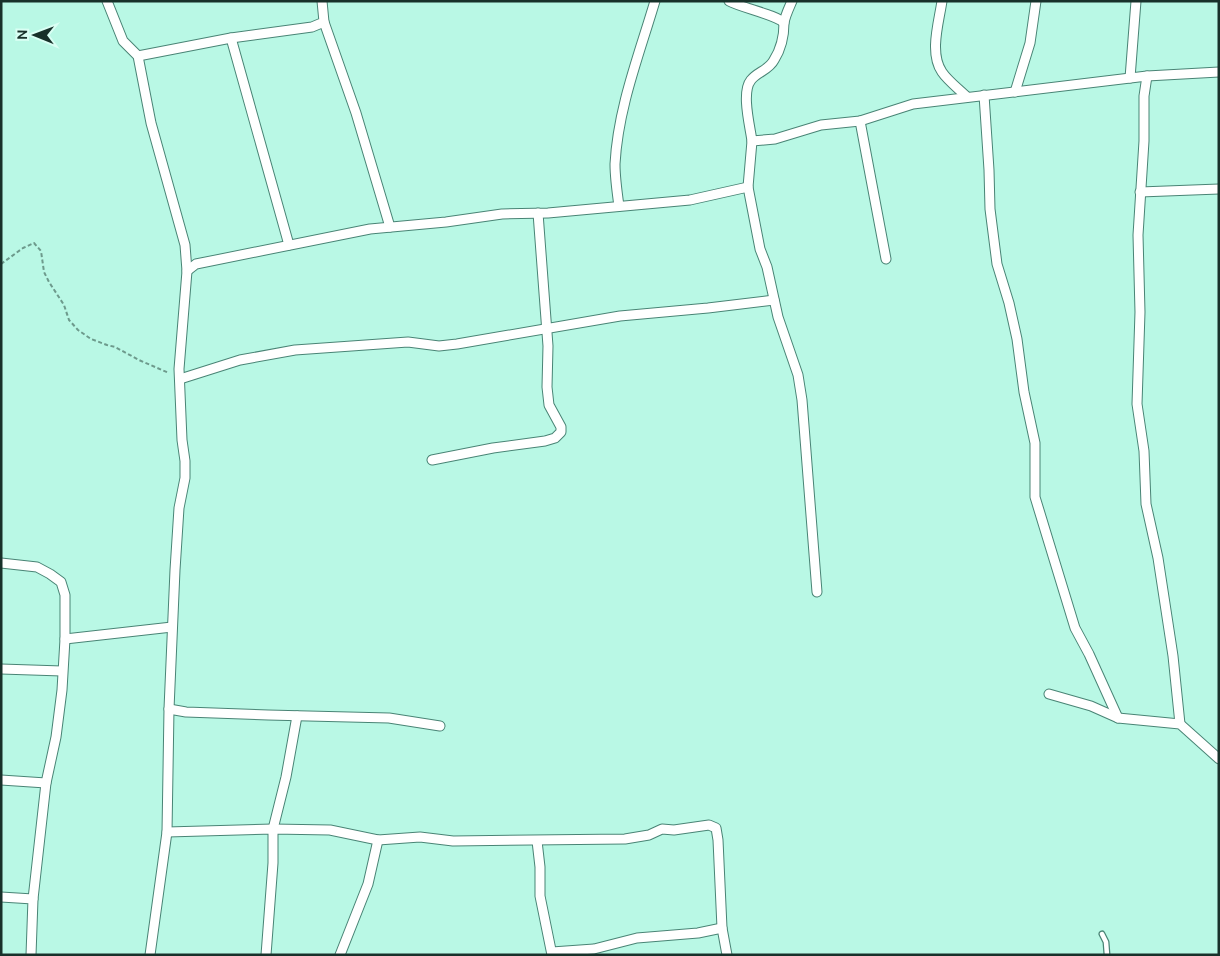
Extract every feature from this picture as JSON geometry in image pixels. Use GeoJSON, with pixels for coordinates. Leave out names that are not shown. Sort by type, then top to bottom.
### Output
{"type":"FeatureCollection","features":[{"type":"Feature","properties":{"kind":"street"},"geometry":{"type":"LineString","coordinates":[[108,1],[123,41],[138,56],[151,123],[185,245],[187,271],[180,379],[182,440],[186,461],[179,508],[172,627],[167,832],[150,955]]}},
{"type":"Feature","properties":{"kind":"street"},"geometry":{"type":"LineString","coordinates":[[322,1],[324,22],[356,113],[390,227]]}},
{"type":"Feature","properties":{"kind":"street"},"geometry":{"type":"LineString","coordinates":[[619,206],[615,166],[618,135],[624,104],[655,1]]}},
{"type":"Feature","properties":{"kind":"street"},"geometry":{"type":"LineString","coordinates":[[729,1],[747,9],[780,19],[784,23]]}},
{"type":"Feature","properties":{"kind":"street"},"geometry":{"type":"LineString","coordinates":[[792,1],[784,23],[784,33],[774,60],[764,71],[752,78],[748,85],[748,116],[752,141],[748,187],[760,249],[767,267],[778,317],[798,375],[802,400],[817,592]]}},
{"type":"Feature","properties":{"kind":"street"},"geometry":{"type":"LineString","coordinates":[[942,1],[936,42],[936,59],[942,72],[967,97]]}},
{"type":"Feature","properties":{"kind":"street"},"geometry":{"type":"LineString","coordinates":[[1014,92],[1030,44],[1036,1]]}},
{"type":"Feature","properties":{"kind":"street"},"geometry":{"type":"LineString","coordinates":[[1130,78],[1136,1]]}},
{"type":"Feature","properties":{"kind":"street"},"geometry":{"type":"LineString","coordinates":[[138,56],[231,38],[312,27],[324,22]]}},
{"type":"Feature","properties":{"kind":"street"},"geometry":{"type":"LineString","coordinates":[[231,38],[289,245]]}},
{"type":"Feature","properties":{"kind":"street"},"geometry":{"type":"LineString","coordinates":[[752,141],[775,138],[821,125],[860,121],[914,104],[1147,76],[1219,72]]}},
{"type":"Feature","properties":{"kind":"street"},"geometry":{"type":"LineString","coordinates":[[1147,76],[1144,96],[1144,141],[1138,235],[1140,312],[1137,404],[1144,451],[1146,504],[1158,558],[1180,724]]}},
{"type":"Feature","properties":{"kind":"street"},"geometry":{"type":"LineString","coordinates":[[984,95],[990,209],[997,264],[1009,303],[1017,339],[1024,392],[1035,443],[1035,497],[1075,628],[1118,718]]}},
{"type":"Feature","properties":{"kind":"street"},"geometry":{"type":"LineString","coordinates":[[860,121],[886,259]]}},
{"type":"Feature","properties":{"kind":"street"},"geometry":{"type":"LineString","coordinates":[[187,271],[196,264],[390,227],[502,214],[538,213],[690,200],[748,187]]}},
{"type":"Feature","properties":{"kind":"street"},"geometry":{"type":"LineString","coordinates":[[1140,192],[1219,189]]}},
{"type":"Feature","properties":{"kind":"street"},"geometry":{"type":"LineString","coordinates":[[432,460],[493,448],[545,441],[555,438],[561,432],[561,427],[549,405],[547,387],[548,346],[538,213]]}},
{"type":"Feature","properties":{"kind":"street"},"geometry":{"type":"LineString","coordinates":[[180,379],[240,360],[295,350],[408,342],[439,346],[620,316],[774,300]]}},
{"type":"Feature","properties":{"kind":"street"},"geometry":{"type":"LineString","coordinates":[[1,563],[36,567],[61,582],[65,595],[65,639],[56,737],[46,783],[33,899],[31,955]]}},
{"type":"Feature","properties":{"kind":"street"},"geometry":{"type":"LineString","coordinates":[[65,639],[172,627]]}},
{"type":"Feature","properties":{"kind":"street"},"geometry":{"type":"LineString","coordinates":[[1,669],[62,671]]}},
{"type":"Feature","properties":{"kind":"street"},"geometry":{"type":"LineString","coordinates":[[1049,694],[1091,706],[1118,718],[1180,724],[1219,759]]}},
{"type":"Feature","properties":{"kind":"street"},"geometry":{"type":"LineString","coordinates":[[169,709],[186,712],[389,718],[440,726]]}},
{"type":"Feature","properties":{"kind":"street"},"geometry":{"type":"LineString","coordinates":[[266,955],[273,863],[273,829],[286,777],[297,716]]}},
{"type":"Feature","properties":{"kind":"street"},"geometry":{"type":"LineString","coordinates":[[1,780],[46,783]]}},
{"type":"Feature","properties":{"kind":"street"},"geometry":{"type":"LineString","coordinates":[[167,832],[273,829],[330,830],[378,840],[420,837],[453,841],[537,841],[625,839],[649,835],[662,829],[674,830],[709,825],[716,828],[718,840],[722,928],[727,955]]}},
{"type":"Feature","properties":{"kind":"street"},"geometry":{"type":"LineString","coordinates":[[340,955],[368,884],[378,840]]}},
{"type":"Feature","properties":{"kind":"street"},"geometry":{"type":"LineString","coordinates":[[537,841],[540,867],[540,896],[552,953],[594,949],[637,938],[698,933],[722,928]]}},
{"type":"Feature","properties":{"kind":"street"},"geometry":{"type":"LineString","coordinates":[[1,897],[33,899]]}},
{"type":"Feature","properties":{"kind":"lane"},"geometry":{"type":"LineString","coordinates":[[1102,934],[1106,942],[1106,955]]}},
{"type":"Feature","properties":{"kind":"path"},"geometry":{"type":"LineString","coordinates":[[1,264],[23,248],[34,243],[41,251],[44,272],[49,282],[64,305],[69,320],[78,330],[91,339],[115,347],[180,379]]}}]}
